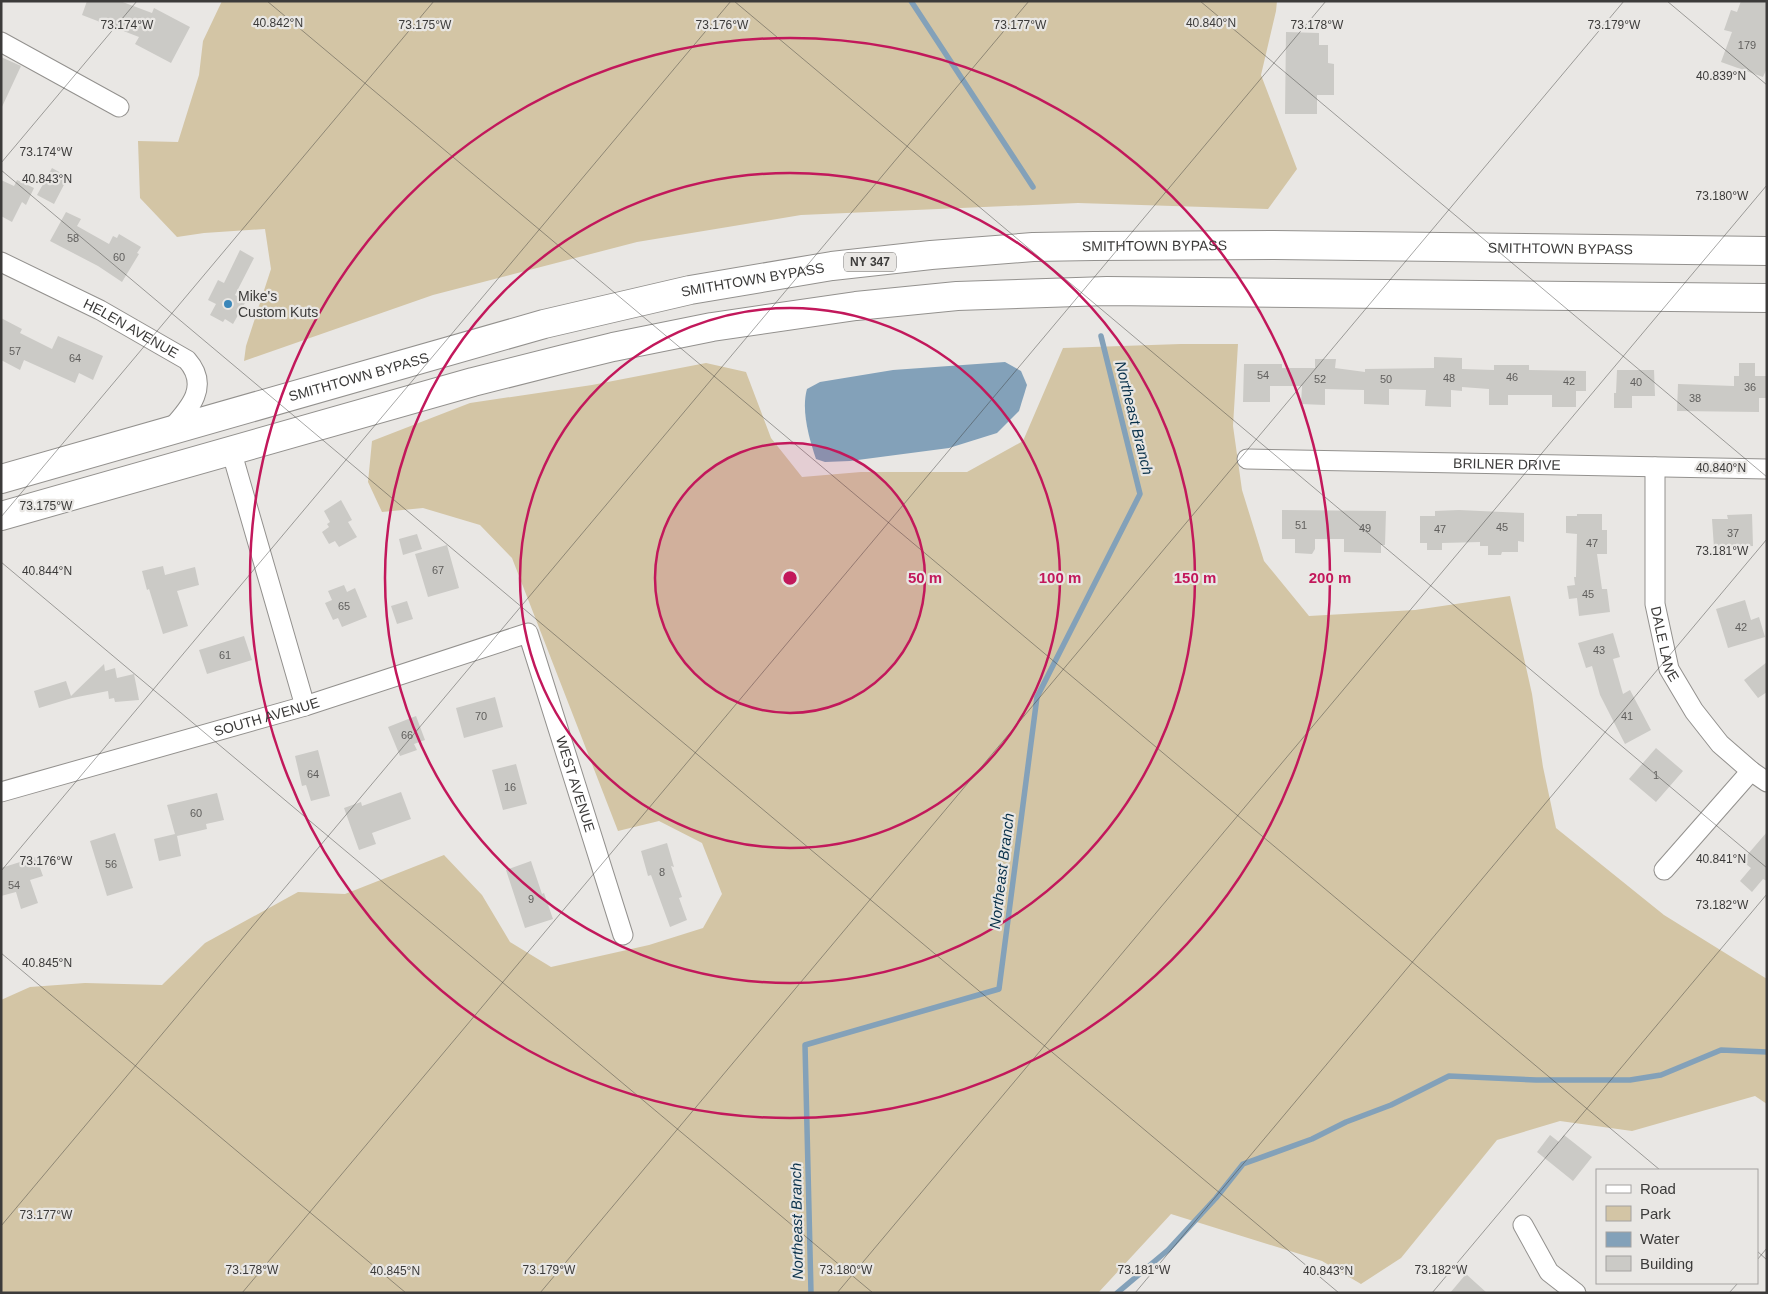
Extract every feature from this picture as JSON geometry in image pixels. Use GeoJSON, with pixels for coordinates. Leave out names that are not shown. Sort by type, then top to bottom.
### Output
{"type":"FeatureCollection","features":[{"type":"Feature","properties":{"kind":"highway","name":"SMITHTOWN BYPASS"},"geometry":{"type":"LineString","coordinates":[[1,479],[544,324],[690,290],[832,266],[931,255],[1033,247],[1180,245],[1767,252]]}},
{"type":"Feature","properties":{"kind":"highway"},"geometry":{"type":"LineString","coordinates":[[1,516],[473,382],[613,347],[761,319],[907,300],[1000,294],[1107,291],[1767,298]]}},
{"type":"Feature","properties":{"kind":"street"},"geometry":{"type":"LineString","coordinates":[[1,42],[120,107]]}},
{"type":"Feature","properties":{"kind":"street","name":"HELEN AVENUE"},"geometry":{"type":"LineString","coordinates":[[1,262],[100,310],[187,360],[195,371],[197,379],[196,396],[187,411],[170,430]]}},
{"type":"Feature","properties":{"kind":"street"},"geometry":{"type":"LineString","coordinates":[[231,450],[305,706]]}},
{"type":"Feature","properties":{"kind":"street","name":"BRILNER DRIVE"},"geometry":{"type":"LineString","coordinates":[[1246,459],[1767,469]]}},
{"type":"Feature","properties":{"kind":"street","name":"DALE LANE"},"geometry":{"type":"LineString","coordinates":[[1654,467],[1656,604],[1669,669],[1694,710],[1720,744],[1759,776]]}},
{"type":"Feature","properties":{"kind":"street","name":"SOUTH AVENUE"},"geometry":{"type":"LineString","coordinates":[[1,792],[305,706],[528,633]]}},
{"type":"Feature","properties":{"kind":"street","name":"WEST AVENUE"},"geometry":{"type":"LineString","coordinates":[[528,633],[622,935]]}},
{"type":"Feature","properties":{"kind":"street"},"geometry":{"type":"LineString","coordinates":[[1664,870],[1759,776]]}},
{"type":"Feature","properties":{"kind":"street"},"geometry":{"type":"LineString","coordinates":[[1523,1225],[1549,1272],[1576,1293]]}},
{"type":"Feature","properties":{"kind":"green space"},"geometry":{"type":"Polygon","coordinates":[[[222,1],[1277,1],[1261,75],[1297,169],[1268,209],[1078,203],[801,215],[637,242],[433,295],[244,361],[246,346],[271,269],[265,229],[204,233],[177,237],[140,198],[138,141],[178,142],[199,75],[203,41],[222,1]]]}},
{"type":"Feature","properties":{"kind":"green space"},"geometry":{"type":"Polygon","coordinates":[[[1238,344],[1233,426],[1242,490],[1264,561],[1309,616],[1415,610],[1510,596],[1532,694],[1543,767],[1556,828],[1664,915],[1767,979],[1767,1104],[1755,1096],[1632,1131],[1560,1121],[1497,1140],[1401,1258],[1361,1284],[1322,1261],[1171,1214],[1098,1293],[1,1293],[1,1000],[30,987],[85,983],[162,985],[205,943],[298,892],[345,894],[444,855],[482,895],[510,942],[551,967],[649,945],[703,928],[722,894],[702,843],[659,821],[618,831],[512,558],[480,525],[423,508],[382,512],[368,482],[372,441],[470,403],[592,385],[706,363],[746,372],[771,438],[802,477],[861,472],[967,472],[1023,441],[1063,348],[1238,344]]]}},
{"type":"Feature","properties":{"kind":"water"},"geometry":{"type":"Polygon","coordinates":[[[1005,362],[1021,371],[1027,385],[1019,411],[997,433],[949,448],[850,461],[825,462],[816,459],[808,433],[805,397],[807,389],[820,382],[893,370],[1005,362]]]}},
{"type":"Feature","properties":{"kind":"building"},"geometry":{"type":"Polygon","coordinates":[[[87,1],[120,1],[152,13],[154,8],[190,27],[171,63],[135,44],[139,37],[82,15],[87,1]]]}},
{"type":"Feature","properties":{"kind":"building"},"geometry":{"type":"Polygon","coordinates":[[[1741,1],[1767,1],[1767,68],[1763,77],[1721,62],[1732,32],[1724,30],[1731,10],[1737,12],[1741,1]]]}},
{"type":"Feature","properties":{"kind":"building"},"geometry":{"type":"Polygon","coordinates":[[[1286,32],[1319,33],[1319,45],[1328,45],[1328,63],[1334,64],[1334,95],[1317,95],[1317,114],[1285,114],[1286,32]]]}},
{"type":"Feature","properties":{"kind":"building"},"geometry":{"type":"Polygon","coordinates":[[[1,57],[21,66],[1,109],[1,57]]]}},
{"type":"Feature","properties":{"kind":"building"},"geometry":{"type":"Polygon","coordinates":[[[52,168],[68,177],[54,204],[37,195],[52,168]]]}},
{"type":"Feature","properties":{"kind":"building"},"geometry":{"type":"Polygon","coordinates":[[[1,180],[14,186],[17,180],[34,188],[26,205],[22,202],[12,222],[1,216],[1,180]]]}},
{"type":"Feature","properties":{"kind":"building"},"geometry":{"type":"Polygon","coordinates":[[[66,212],[81,219],[77,226],[109,244],[113,236],[117,238],[119,234],[141,247],[137,253],[139,254],[122,282],[98,266],[50,241],[66,212]]]}},
{"type":"Feature","properties":{"kind":"building"},"geometry":{"type":"Polygon","coordinates":[[[240,250],[254,258],[235,295],[246,301],[233,324],[225,319],[223,322],[210,315],[216,304],[208,300],[218,280],[224,283],[240,250]]]}},
{"type":"Feature","properties":{"kind":"building"},"geometry":{"type":"Polygon","coordinates":[[[1,318],[22,329],[20,333],[52,349],[58,336],[103,356],[93,380],[79,373],[75,383],[24,360],[20,370],[1,360],[1,318]]]}},
{"type":"Feature","properties":{"kind":"building"},"geometry":{"type":"Polygon","coordinates":[[[1434,357],[1462,358],[1462,369],[1494,370],[1494,365],[1529,365],[1529,370],[1586,371],[1586,391],[1576,391],[1576,407],[1552,407],[1552,395],[1508,395],[1508,405],[1489,405],[1489,389],[1462,387],[1462,391],[1451,390],[1451,407],[1425,406],[1426,390],[1389,389],[1389,405],[1364,404],[1364,390],[1325,389],[1325,405],[1301,404],[1302,386],[1270,386],[1270,402],[1243,402],[1244,364],[1282,364],[1282,368],[1315,368],[1315,359],[1336,359],[1335,368],[1365,372],[1365,369],[1434,368],[1434,357]]]}},
{"type":"Feature","properties":{"kind":"building"},"geometry":{"type":"Polygon","coordinates":[[[1739,363],[1755,363],[1755,376],[1767,376],[1767,398],[1759,398],[1759,412],[1677,411],[1678,384],[1734,386],[1734,376],[1739,376],[1739,363]]]}},
{"type":"Feature","properties":{"kind":"building"},"geometry":{"type":"Polygon","coordinates":[[[1617,370],[1654,370],[1655,396],[1632,396],[1632,408],[1614,408],[1617,370]]]}},
{"type":"Feature","properties":{"kind":"building"},"geometry":{"type":"Polygon","coordinates":[[[341,500],[352,520],[348,522],[357,537],[339,547],[335,541],[329,544],[322,532],[329,527],[327,524],[330,522],[324,511],[341,500]]]}},
{"type":"Feature","properties":{"kind":"building"},"geometry":{"type":"Polygon","coordinates":[[[1282,510],[1386,511],[1385,545],[1381,545],[1381,553],[1344,552],[1344,539],[1315,539],[1315,549],[1312,554],[1295,553],[1295,539],[1282,539],[1282,510]]]}},
{"type":"Feature","properties":{"kind":"building"},"geometry":{"type":"Polygon","coordinates":[[[1459,510],[1524,513],[1524,542],[1518,541],[1518,552],[1502,552],[1501,555],[1488,555],[1488,546],[1480,546],[1480,542],[1442,543],[1442,550],[1427,550],[1427,543],[1420,543],[1420,516],[1435,516],[1435,511],[1459,510]]]}},
{"type":"Feature","properties":{"kind":"building"},"geometry":{"type":"Polygon","coordinates":[[[1577,514],[1602,514],[1602,530],[1607,530],[1607,554],[1597,554],[1602,589],[1607,589],[1610,612],[1579,616],[1577,598],[1569,599],[1567,586],[1575,585],[1574,577],[1576,577],[1577,534],[1566,533],[1566,516],[1577,516],[1577,514]]]}},
{"type":"Feature","properties":{"kind":"building"},"geometry":{"type":"Polygon","coordinates":[[[1752,514],[1753,546],[1714,548],[1712,519],[1728,519],[1727,515],[1752,514]]]}},
{"type":"Feature","properties":{"kind":"building"},"geometry":{"type":"Polygon","coordinates":[[[417,534],[422,549],[403,555],[399,539],[417,534]]]}},
{"type":"Feature","properties":{"kind":"building"},"geometry":{"type":"Polygon","coordinates":[[[447,545],[459,588],[428,597],[415,554],[447,545]]]}},
{"type":"Feature","properties":{"kind":"building"},"geometry":{"type":"Polygon","coordinates":[[[163,566],[165,575],[195,567],[199,585],[177,591],[188,626],[163,634],[142,571],[163,566]]]}},
{"type":"Feature","properties":{"kind":"building"},"geometry":{"type":"Polygon","coordinates":[[[344,585],[347,592],[355,588],[367,617],[342,627],[338,618],[333,620],[325,603],[332,600],[328,591],[344,585]]]}},
{"type":"Feature","properties":{"kind":"building"},"geometry":{"type":"Polygon","coordinates":[[[1745,600],[1751,620],[1759,617],[1765,637],[1728,648],[1716,609],[1745,600]]]}},
{"type":"Feature","properties":{"kind":"building"},"geometry":{"type":"Polygon","coordinates":[[[407,601],[413,619],[397,624],[391,606],[407,601]]]}},
{"type":"Feature","properties":{"kind":"building"},"geometry":{"type":"Polygon","coordinates":[[[1613,633],[1620,657],[1613,659],[1623,694],[1630,690],[1651,730],[1625,744],[1600,695],[1592,666],[1586,668],[1578,643],[1613,633]]]}},
{"type":"Feature","properties":{"kind":"building"},"geometry":{"type":"Polygon","coordinates":[[[244,636],[252,660],[207,674],[199,650],[244,636]]]}},
{"type":"Feature","properties":{"kind":"building"},"geometry":{"type":"Polygon","coordinates":[[[1767,662],[1767,692],[1758,698],[1744,680],[1767,662]]]}},
{"type":"Feature","properties":{"kind":"building"},"geometry":{"type":"Polygon","coordinates":[[[104,664],[105,671],[115,668],[117,678],[134,674],[139,700],[115,702],[114,698],[109,699],[108,691],[72,698],[39,708],[34,691],[66,681],[71,696],[104,664]]]}},
{"type":"Feature","properties":{"kind":"building"},"geometry":{"type":"Polygon","coordinates":[[[495,697],[503,727],[464,738],[456,708],[495,697]]]}},
{"type":"Feature","properties":{"kind":"building"},"geometry":{"type":"Polygon","coordinates":[[[416,716],[425,740],[414,744],[417,750],[400,756],[388,727],[416,716]]]}},
{"type":"Feature","properties":{"kind":"building"},"geometry":{"type":"Polygon","coordinates":[[[1656,748],[1683,771],[1656,802],[1629,779],[1656,748]]]}},
{"type":"Feature","properties":{"kind":"building"},"geometry":{"type":"Polygon","coordinates":[[[318,750],[330,796],[311,801],[306,785],[302,786],[295,756],[318,750]]]}},
{"type":"Feature","properties":{"kind":"building"},"geometry":{"type":"Polygon","coordinates":[[[516,764],[527,804],[503,810],[492,770],[516,764]]]}},
{"type":"Feature","properties":{"kind":"building"},"geometry":{"type":"Polygon","coordinates":[[[401,792],[411,819],[372,833],[376,844],[359,850],[344,808],[361,802],[362,806],[401,792]]]}},
{"type":"Feature","properties":{"kind":"building"},"geometry":{"type":"Polygon","coordinates":[[[217,793],[224,820],[206,824],[207,829],[177,836],[181,856],[159,861],[154,839],[175,834],[167,805],[217,793]]]}},
{"type":"Feature","properties":{"kind":"building"},"geometry":{"type":"Polygon","coordinates":[[[1767,832],[1767,881],[1763,879],[1752,892],[1740,881],[1751,868],[1742,861],[1767,832]]]}},
{"type":"Feature","properties":{"kind":"building"},"geometry":{"type":"Polygon","coordinates":[[[115,833],[133,888],[107,896],[90,841],[115,833]]]}},
{"type":"Feature","properties":{"kind":"building"},"geometry":{"type":"Polygon","coordinates":[[[667,843],[674,867],[671,866],[682,897],[679,898],[687,920],[670,927],[651,875],[648,876],[641,851],[667,843]]]}},
{"type":"Feature","properties":{"kind":"building"},"geometry":{"type":"Polygon","coordinates":[[[36,857],[43,876],[30,880],[38,903],[21,909],[16,892],[1,896],[1,868],[36,857]]]}},
{"type":"Feature","properties":{"kind":"building"},"geometry":{"type":"Polygon","coordinates":[[[531,861],[553,919],[525,928],[506,870],[531,861]]]}},
{"type":"Feature","properties":{"kind":"building"},"geometry":{"type":"Polygon","coordinates":[[[1550,1135],[1559,1142],[1564,1135],[1592,1157],[1573,1181],[1537,1152],[1550,1135]]]}},
{"type":"Feature","properties":{"kind":"building"},"geometry":{"type":"Polygon","coordinates":[[[1466,1274],[1487,1293],[1450,1293],[1466,1274]]]}},
{"type":"Feature","properties":{"kind":"waterway","name":"Northeast Branch"},"geometry":{"type":"LineString","coordinates":[[911,1],[1033,187]]}},
{"type":"Feature","properties":{"kind":"waterway","name":"Northeast Branch"},"geometry":{"type":"LineString","coordinates":[[811,1293],[805,1045],[999,989],[1037,697],[1140,494],[1101,336]]}},
{"type":"Feature","properties":{"kind":"waterway"},"geometry":{"type":"LineString","coordinates":[[1117,1293],[1168,1250],[1216,1198],[1243,1164],[1312,1139],[1346,1122],[1391,1105],[1449,1076],[1536,1080],[1630,1080],[1661,1075],[1721,1050],[1767,1052]]}},
{"type":"Feature","properties":{"kind":"place","name":"Mike's Custom Kuts"},"geometry":{"type":"Point","coordinates":[228,304]}}]}
